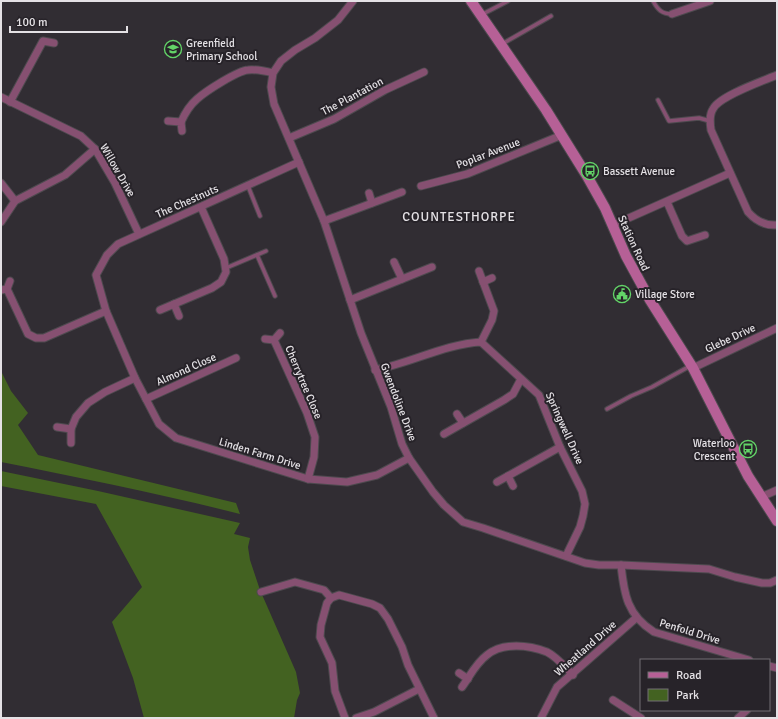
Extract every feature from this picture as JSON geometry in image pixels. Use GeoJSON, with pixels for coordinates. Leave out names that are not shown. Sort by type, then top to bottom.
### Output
{"type":"FeatureCollection","features":[{"type":"Feature","properties":{"kind":"street"},"geometry":{"type":"LineString","coordinates":[[182,131],[181,122],[187,110],[197,99],[234,75],[247,70],[262,70],[273,73],[281,61],[338,20],[353,1]]}},
{"type":"Feature","properties":{"kind":"street","name":"Station Road"},"geometry":{"type":"LineString","coordinates":[[471,1],[562,135],[587,176],[613,225],[626,256],[650,300],[692,367],[748,476],[777,521]]}},
{"type":"Feature","properties":{"kind":"street"},"geometry":{"type":"LineString","coordinates":[[672,14],[705,2]]}},
{"type":"Feature","properties":{"kind":"street"},"geometry":{"type":"LineString","coordinates":[[10,102],[43,41],[54,43]]}},
{"type":"Feature","properties":{"kind":"street","name":"The Plantation"},"geometry":{"type":"LineString","coordinates":[[289,138],[334,119],[385,90],[424,72]]}},
{"type":"Feature","properties":{"kind":"street","name":"Gwendoline Drive"},"geometry":{"type":"LineString","coordinates":[[273,73],[271,87],[274,104],[324,221],[361,333],[391,408],[402,444],[408,458],[436,496],[463,522],[566,556],[585,564],[708,569],[762,583],[770,583],[777,580]]}},
{"type":"Feature","properties":{"kind":"street"},"geometry":{"type":"LineString","coordinates":[[777,75],[722,100],[713,108],[710,121],[711,130],[748,212],[755,219],[765,225],[777,225]]}},
{"type":"Feature","properties":{"kind":"street","name":"Willow Drive"},"geometry":{"type":"LineString","coordinates":[[1,97],[81,136],[95,149],[115,184],[139,234]]}},
{"type":"Feature","properties":{"kind":"street"},"geometry":{"type":"LineString","coordinates":[[168,121],[181,122]]}},
{"type":"Feature","properties":{"kind":"street","name":"Poplar Avenue"},"geometry":{"type":"LineString","coordinates":[[421,186],[467,174],[562,135]]}},
{"type":"Feature","properties":{"kind":"street"},"geometry":{"type":"LineString","coordinates":[[1,222],[15,201],[65,175],[95,149]]}},
{"type":"Feature","properties":{"kind":"street","name":"The Chestnuts"},"geometry":{"type":"LineString","coordinates":[[96,275],[107,255],[118,244],[300,162]]}},
{"type":"Feature","properties":{"kind":"street"},"geometry":{"type":"LineString","coordinates":[[613,225],[730,173]]}},
{"type":"Feature","properties":{"kind":"street"},"geometry":{"type":"LineString","coordinates":[[1,183],[15,201]]}},
{"type":"Feature","properties":{"kind":"street"},"geometry":{"type":"LineString","coordinates":[[324,221],[402,192]]}},
{"type":"Feature","properties":{"kind":"street"},"geometry":{"type":"LineString","coordinates":[[369,193],[372,203]]}},
{"type":"Feature","properties":{"kind":"street"},"geometry":{"type":"LineString","coordinates":[[667,202],[682,236],[687,241],[705,235]]}},
{"type":"Feature","properties":{"kind":"street"},"geometry":{"type":"LineString","coordinates":[[160,310],[212,288],[221,282],[226,272],[224,258],[202,207]]}},
{"type":"Feature","properties":{"kind":"street"},"geometry":{"type":"LineString","coordinates":[[394,262],[402,279]]}},
{"type":"Feature","properties":{"kind":"street"},"geometry":{"type":"LineString","coordinates":[[350,300],[432,267]]}},
{"type":"Feature","properties":{"kind":"street"},"geometry":{"type":"LineString","coordinates":[[375,370],[392,367],[465,343],[481,342],[492,320],[494,311],[479,271]]}},
{"type":"Feature","properties":{"kind":"street","name":"Linden Farm Drive"},"geometry":{"type":"LineString","coordinates":[[96,275],[106,311],[135,378],[159,424],[176,438],[308,478],[347,482],[377,475],[408,458]]}},
{"type":"Feature","properties":{"kind":"street"},"geometry":{"type":"LineString","coordinates":[[484,282],[492,278]]}},
{"type":"Feature","properties":{"kind":"street"},"geometry":{"type":"LineString","coordinates":[[10,281],[4,290],[28,334],[36,338],[44,338],[106,311]]}},
{"type":"Feature","properties":{"kind":"street"},"geometry":{"type":"LineString","coordinates":[[174,304],[179,316]]}},
{"type":"Feature","properties":{"kind":"street","name":"Glebe Drive"},"geometry":{"type":"LineString","coordinates":[[692,367],[777,328]]}},
{"type":"Feature","properties":{"kind":"street","name":"Cherrytree Close"},"geometry":{"type":"LineString","coordinates":[[265,340],[274,340],[280,333]]}},
{"type":"Feature","properties":{"kind":"street","name":"Cherrytree Close"},"geometry":{"type":"LineString","coordinates":[[274,340],[307,413],[315,437],[314,457],[308,478]]}},
{"type":"Feature","properties":{"kind":"street","name":"Springwell Drive"},"geometry":{"type":"LineString","coordinates":[[481,342],[539,395],[560,447],[582,491],[585,504],[580,527],[566,556]]}},
{"type":"Feature","properties":{"kind":"street","name":"Almond Close"},"geometry":{"type":"LineString","coordinates":[[146,399],[236,358]]}},
{"type":"Feature","properties":{"kind":"street"},"geometry":{"type":"LineString","coordinates":[[71,443],[70,429],[76,417],[88,403],[105,392],[135,378]]}},
{"type":"Feature","properties":{"kind":"street"},"geometry":{"type":"LineString","coordinates":[[444,434],[513,394],[521,378]]}},
{"type":"Feature","properties":{"kind":"street"},"geometry":{"type":"LineString","coordinates":[[458,414],[463,424]]}},
{"type":"Feature","properties":{"kind":"street"},"geometry":{"type":"LineString","coordinates":[[57,427],[70,429]]}},
{"type":"Feature","properties":{"kind":"street"},"geometry":{"type":"LineString","coordinates":[[497,482],[560,447]]}},
{"type":"Feature","properties":{"kind":"street"},"geometry":{"type":"LineString","coordinates":[[508,476],[513,486]]}},
{"type":"Feature","properties":{"kind":"street"},"geometry":{"type":"LineString","coordinates":[[761,497],[777,490]]}},
{"type":"Feature","properties":{"kind":"street","name":"Penfold Drive"},"geometry":{"type":"LineString","coordinates":[[621,565],[624,588],[630,608],[636,618],[646,627],[654,632],[746,659]]}},
{"type":"Feature","properties":{"kind":"street"},"geometry":{"type":"LineString","coordinates":[[261,592],[295,582],[324,590],[331,598]]}},
{"type":"Feature","properties":{"kind":"street"},"geometry":{"type":"LineString","coordinates":[[345,718],[335,691],[332,662],[320,637],[327,603],[331,598],[339,595],[372,604],[380,608],[388,619],[402,647],[408,665],[434,718]]}},
{"type":"Feature","properties":{"kind":"street","name":"Wheatland Drive"},"geometry":{"type":"LineString","coordinates":[[541,718],[557,687],[636,618]]}},
{"type":"Feature","properties":{"kind":"street"},"geometry":{"type":"LineString","coordinates":[[462,687],[479,662],[488,654],[498,649],[517,645],[533,648],[547,653],[559,661],[572,675]]}},
{"type":"Feature","properties":{"kind":"street"},"geometry":{"type":"LineString","coordinates":[[459,673],[468,678]]}},
{"type":"Feature","properties":{"kind":"street"},"geometry":{"type":"LineString","coordinates":[[356,718],[374,712],[419,689]]}},
{"type":"Feature","properties":{"kind":"street"},"geometry":{"type":"LineString","coordinates":[[613,700],[641,718]]}},
{"type":"Feature","properties":{"kind":"street"},"geometry":{"type":"LineString","coordinates":[[738,718],[746,711]]}},
{"type":"Feature","properties":{"kind":"lane"},"geometry":{"type":"LineString","coordinates":[[481,15],[508,1]]}},
{"type":"Feature","properties":{"kind":"lane"},"geometry":{"type":"LineString","coordinates":[[653,1],[660,11],[665,14],[672,14]]}},
{"type":"Feature","properties":{"kind":"lane"},"geometry":{"type":"LineString","coordinates":[[501,44],[551,16]]}},
{"type":"Feature","properties":{"kind":"lane"},"geometry":{"type":"LineString","coordinates":[[658,100],[669,121],[699,118],[710,121]]}},
{"type":"Feature","properties":{"kind":"lane"},"geometry":{"type":"LineString","coordinates":[[248,186],[260,216]]}},
{"type":"Feature","properties":{"kind":"lane"},"geometry":{"type":"LineString","coordinates":[[226,268],[266,251]]}},
{"type":"Feature","properties":{"kind":"lane"},"geometry":{"type":"LineString","coordinates":[[257,255],[275,296]]}},
{"type":"Feature","properties":{"kind":"lane"},"geometry":{"type":"LineString","coordinates":[[607,409],[692,367]]}},
{"type":"Feature","properties":{"kind":"green space"},"geometry":{"type":"Polygon","coordinates":[[[1,371],[11,391],[28,413],[18,425],[38,455],[236,503],[240,514],[151,493],[1,462],[1,371]]]}},
{"type":"Feature","properties":{"kind":"green space"},"geometry":{"type":"Polygon","coordinates":[[[1,471],[240,523],[234,534],[250,538],[248,547],[250,560],[260,590],[296,672],[300,693],[297,700],[294,718],[144,718],[133,678],[112,622],[142,587],[96,504],[1,486],[1,471]]]}},
{"type":"Feature","properties":{"kind":"place","name":"Greenfield Primary School"},"geometry":{"type":"Point","coordinates":[173,49]}},
{"type":"Feature","properties":{"kind":"place","name":"Bassett Avenue"},"geometry":{"type":"Point","coordinates":[590,171]}},
{"type":"Feature","properties":{"kind":"place","name":"Village Store"},"geometry":{"type":"Point","coordinates":[622,294]}},
{"type":"Feature","properties":{"kind":"place","name":"Waterloo Crescent"},"geometry":{"type":"Point","coordinates":[748,449]}},
{"type":"Feature","properties":{"kind":"district","name":"COUNTESTHORPE"},"geometry":{"type":"Point","coordinates":[459,216]}}]}
